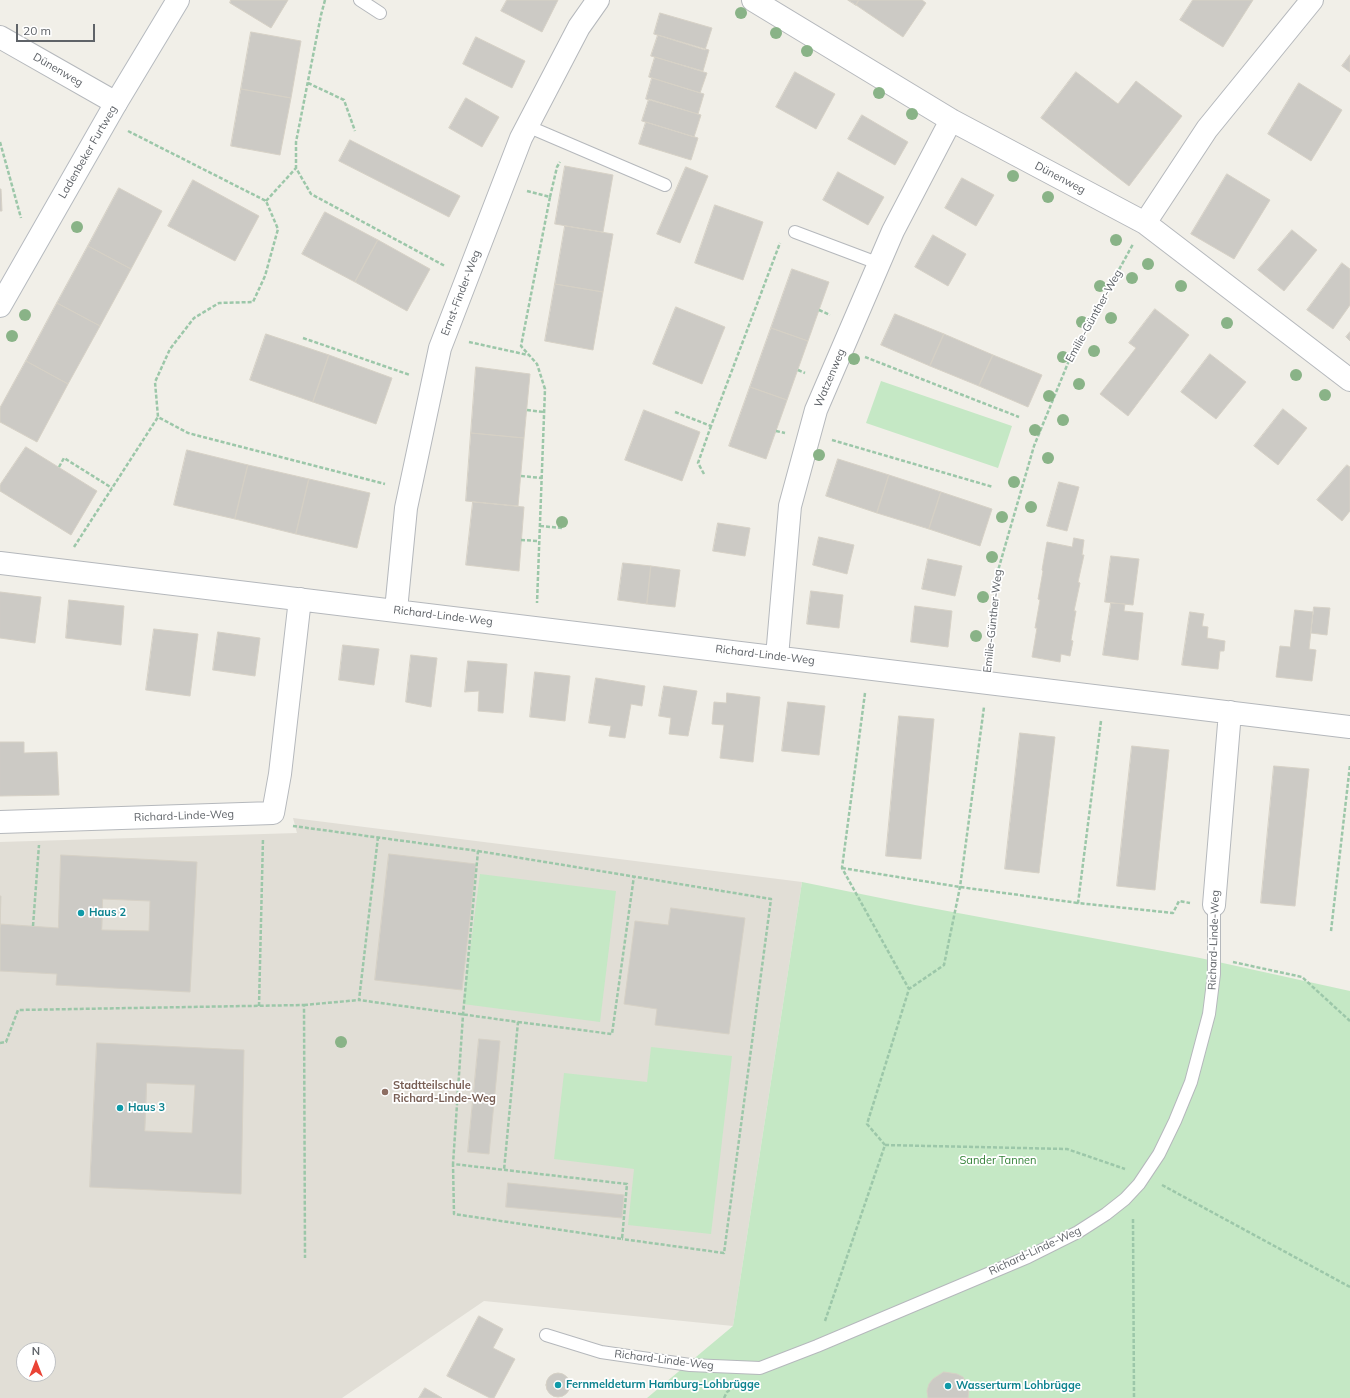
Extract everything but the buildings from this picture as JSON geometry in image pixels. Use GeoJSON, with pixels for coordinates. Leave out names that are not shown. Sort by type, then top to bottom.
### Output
{"type":"FeatureCollection","features":[{"type":"Feature","properties":{"kind":"street","name":"Ladenbeker Furtweg"},"geometry":{"type":"LineString","coordinates":[[0,306],[111,112],[178,0]]}},
{"type":"Feature","properties":{"kind":"street","name":"Ernst-Finder-Weg"},"geometry":{"type":"LineString","coordinates":[[396,610],[406,508],[440,348],[521,138],[579,27],[598,0]]}},
{"type":"Feature","properties":{"kind":"street","name":"Dünenweg"},"geometry":{"type":"LineString","coordinates":[[753,0],[951,120],[1145,223],[1350,380]]}},
{"type":"Feature","properties":{"kind":"street"},"geometry":{"type":"LineString","coordinates":[[1145,223],[1207,130],[1312,0]]}},
{"type":"Feature","properties":{"kind":"street","name":"Dünenweg"},"geometry":{"type":"LineString","coordinates":[[0,37],[111,112]]}},
{"type":"Feature","properties":{"kind":"street","name":"Watzenweg"},"geometry":{"type":"LineString","coordinates":[[776,656],[790,506],[816,410],[893,232],[951,120]]}},
{"type":"Feature","properties":{"kind":"street","name":"Richard-Linde-Weg"},"geometry":{"type":"LineString","coordinates":[[0,563],[776,656],[1350,727]]}},
{"type":"Feature","properties":{"kind":"street","name":"Richard-Linde-Weg"},"geometry":{"type":"LineString","coordinates":[[0,822],[273,813],[283,751],[300,599]]}},
{"type":"Feature","properties":{"kind":"street","name":"Richard-Linde-Weg"},"geometry":{"type":"LineString","coordinates":[[1214,906],[1230,712]]}},
{"type":"Feature","properties":{"kind":"lane"},"geometry":{"type":"LineString","coordinates":[[360,0],[380,13]]}},
{"type":"Feature","properties":{"kind":"lane"},"geometry":{"type":"LineString","coordinates":[[527,126],[665,185]]}},
{"type":"Feature","properties":{"kind":"lane"},"geometry":{"type":"LineString","coordinates":[[795,232],[880,264]]}},
{"type":"Feature","properties":{"kind":"lane","name":"Richard-Linde-Weg"},"geometry":{"type":"LineString","coordinates":[[546,1335],[601,1352],[690,1365],[760,1368],[1028,1257],[1078,1232],[1106,1214],[1125,1199],[1145,1176],[1159,1154],[1175,1121],[1191,1082],[1209,1014],[1215,959],[1214,906]]}},
{"type":"Feature","properties":{"kind":"path"},"geometry":{"type":"LineString","coordinates":[[326,0],[296,142],[296,168],[311,194],[467,278]]}},
{"type":"Feature","properties":{"kind":"path"},"geometry":{"type":"LineString","coordinates":[[308,83],[344,100],[355,131]]}},
{"type":"Feature","properties":{"kind":"path"},"geometry":{"type":"LineString","coordinates":[[59,571],[158,417],[155,382],[170,349],[194,318],[219,303],[252,302],[265,276],[278,229],[266,201],[111,112]]}},
{"type":"Feature","properties":{"kind":"path"},"geometry":{"type":"LineString","coordinates":[[0,142],[31,252]]}},
{"type":"Feature","properties":{"kind":"path"},"geometry":{"type":"LineString","coordinates":[[536,627],[545,389],[537,364],[521,346],[556,167],[565,155],[584,150]]}},
{"type":"Feature","properties":{"kind":"path"},"geometry":{"type":"LineString","coordinates":[[266,201],[296,168]]}},
{"type":"Feature","properties":{"kind":"path"},"geometry":{"type":"LineString","coordinates":[[503,185],[550,198]]}},
{"type":"Feature","properties":{"kind":"path","name":"Emilie-Günther-Weg"},"geometry":{"type":"LineString","coordinates":[[909,989],[944,965],[960,887],[987,682],[997,574],[1034,446],[1068,363],[1145,223]]}},
{"type":"Feature","properties":{"kind":"path"},"geometry":{"type":"LineString","coordinates":[[704,474],[698,463],[711,426],[783,237],[795,232]]}},
{"type":"Feature","properties":{"kind":"path"},"geometry":{"type":"LineString","coordinates":[[445,336],[529,356]]}},
{"type":"Feature","properties":{"kind":"path"},"geometry":{"type":"LineString","coordinates":[[302,338],[433,383]]}},
{"type":"Feature","properties":{"kind":"path"},"geometry":{"type":"LineString","coordinates":[[843,348],[1019,417]]}},
{"type":"Feature","properties":{"kind":"path"},"geometry":{"type":"LineString","coordinates":[[527,410],[544,412]]}},
{"type":"Feature","properties":{"kind":"path"},"geometry":{"type":"LineString","coordinates":[[676,412],[711,426]]}},
{"type":"Feature","properties":{"kind":"path"},"geometry":{"type":"LineString","coordinates":[[158,417],[188,433],[410,491]]}},
{"type":"Feature","properties":{"kind":"path"},"geometry":{"type":"LineString","coordinates":[[810,433],[993,487]]}},
{"type":"Feature","properties":{"kind":"path"},"geometry":{"type":"LineString","coordinates":[[59,467],[64,458],[112,488]]}},
{"type":"Feature","properties":{"kind":"path"},"geometry":{"type":"LineString","coordinates":[[521,476],[542,478]]}},
{"type":"Feature","properties":{"kind":"path"},"geometry":{"type":"LineString","coordinates":[[540,526],[562,528]]}},
{"type":"Feature","properties":{"kind":"path"},"geometry":{"type":"LineString","coordinates":[[522,540],[539,541]]}},
{"type":"Feature","properties":{"kind":"path"},"geometry":{"type":"LineString","coordinates":[[869,668],[858,739],[842,868],[909,989],[867,1124],[885,1145],[1067,1149],[1145,1176],[1350,1287]]}},
{"type":"Feature","properties":{"kind":"path"},"geometry":{"type":"LineString","coordinates":[[1078,903],[1104,697]]}},
{"type":"Feature","properties":{"kind":"path"},"geometry":{"type":"LineString","coordinates":[[1331,931],[1350,765]]}},
{"type":"Feature","properties":{"kind":"path"},"geometry":{"type":"LineString","coordinates":[[33,926],[39,849],[39,821]]}},
{"type":"Feature","properties":{"kind":"path"},"geometry":{"type":"LineString","coordinates":[[286,825],[478,851],[771,899],[724,1253],[454,1214],[453,1164],[463,1014],[478,851]]}},
{"type":"Feature","properties":{"kind":"path"},"geometry":{"type":"LineString","coordinates":[[259,1006],[263,837]]}},
{"type":"Feature","properties":{"kind":"path"},"geometry":{"type":"LineString","coordinates":[[359,1000],[378,837]]}},
{"type":"Feature","properties":{"kind":"path"},"geometry":{"type":"LineString","coordinates":[[842,868],[960,887],[1078,903],[1173,913],[1179,901],[1214,906]]}},
{"type":"Feature","properties":{"kind":"path"},"geometry":{"type":"LineString","coordinates":[[0,1043],[6,1042],[18,1010],[304,1005],[359,1000],[612,1034],[634,876]]}},
{"type":"Feature","properties":{"kind":"path"},"geometry":{"type":"LineString","coordinates":[[1215,959],[1302,977],[1350,1021]]}},
{"type":"Feature","properties":{"kind":"path"},"geometry":{"type":"LineString","coordinates":[[304,1005],[305,1258]]}},
{"type":"Feature","properties":{"kind":"path"},"geometry":{"type":"LineString","coordinates":[[504,1170],[518,1022]]}},
{"type":"Feature","properties":{"kind":"path"},"geometry":{"type":"LineString","coordinates":[[816,1346],[885,1145]]}},
{"type":"Feature","properties":{"kind":"path"},"geometry":{"type":"LineString","coordinates":[[453,1164],[627,1184],[622,1239]]}},
{"type":"Feature","properties":{"kind":"path"},"geometry":{"type":"LineString","coordinates":[[1125,1199],[1133,1213],[1134,1398]]}},
{"type":"Feature","properties":{"kind":"shaded area","name":"Stadtteilschule Richard-Linde-Weg"},"geometry":{"type":"Polygon","coordinates":[[[293,818],[802,882],[733,1326],[484,1301],[342,1398],[0,1398],[0,842],[297,833],[293,818]]]}},
{"type":"Feature","properties":{"kind":"green space"},"geometry":{"type":"Polygon","coordinates":[[[881,381],[1012,426],[998,468],[866,423],[881,381]]]}},
{"type":"Feature","properties":{"kind":"green space"},"geometry":{"type":"Polygon","coordinates":[[[480,874],[616,891],[600,1022],[463,1004],[480,874]]]}},
{"type":"Feature","properties":{"kind":"green space","name":"Sander Tannen"},"geometry":{"type":"Polygon","coordinates":[[[802,882],[915,905],[1200,958],[1350,991],[1350,1398],[647,1398],[733,1326],[802,882]]]}},
{"type":"Feature","properties":{"kind":"green space"},"geometry":{"type":"Polygon","coordinates":[[[651,1047],[732,1056],[711,1234],[628,1225],[634,1169],[554,1159],[564,1073],[647,1082],[651,1047]]]}},
{"type":"Feature","properties":{"kind":"place","name":"Haus 2"},"geometry":{"type":"Point","coordinates":[81,913]}},
{"type":"Feature","properties":{"kind":"place","name":"Stadtteilschule Richard-Linde-Weg"},"geometry":{"type":"Point","coordinates":[385,1092]}},
{"type":"Feature","properties":{"kind":"place","name":"Haus 3"},"geometry":{"type":"Point","coordinates":[120,1108]}},
{"type":"Feature","properties":{"kind":"place","name":"Fernmeldeturm Hamburg-Lohbrügge"},"geometry":{"type":"Point","coordinates":[558,1385]}},
{"type":"Feature","properties":{"kind":"place","name":"Wasserturm Lohbrügge"},"geometry":{"type":"Point","coordinates":[948,1386]}}]}
